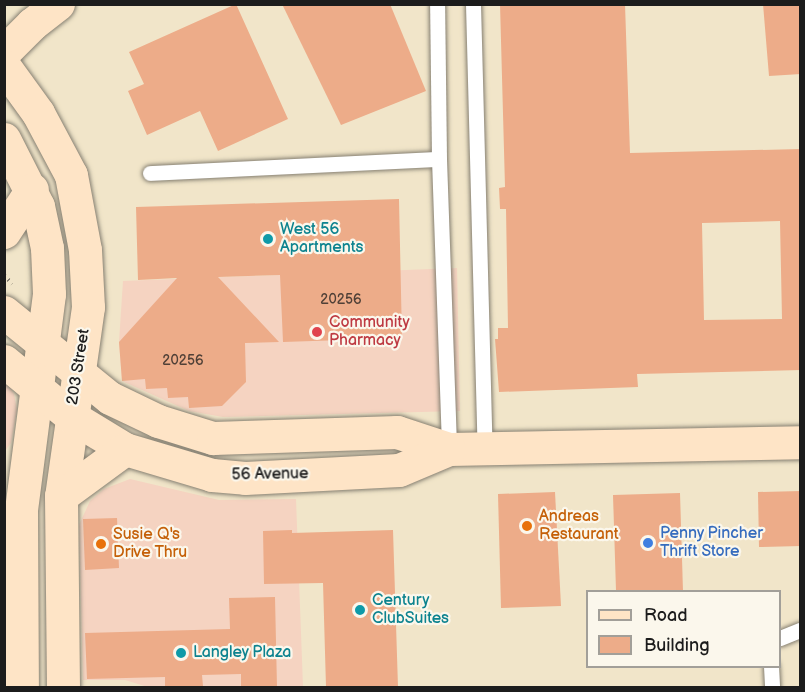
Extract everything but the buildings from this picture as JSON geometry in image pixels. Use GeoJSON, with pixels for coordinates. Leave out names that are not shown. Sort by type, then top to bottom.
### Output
{"type":"FeatureCollection","features":[{"type":"Feature","properties":{"kind":"main road"},"geometry":{"type":"LineString","coordinates":[[4,52],[32,24],[58,4]]}},
{"type":"Feature","properties":{"kind":"main road","name":"203 Street"},"geometry":{"type":"LineString","coordinates":[[4,66],[38,113],[70,175],[85,250],[88,307],[62,496],[63,687]]}},
{"type":"Feature","properties":{"kind":"main road"},"geometry":{"type":"LineString","coordinates":[[4,139],[32,189],[47,248],[49,294],[38,388],[14,483],[22,687]]}},
{"type":"Feature","properties":{"kind":"main road"},"geometry":{"type":"LineString","coordinates":[[4,232],[32,189]]}},
{"type":"Feature","properties":{"kind":"main road","name":"56 Avenue"},"geometry":{"type":"LineString","coordinates":[[4,312],[44,347],[110,398],[158,421],[213,438],[397,432],[449,449],[801,442]]}},
{"type":"Feature","properties":{"kind":"main road","name":"56 Avenue"},"geometry":{"type":"LineString","coordinates":[[4,361],[72,417],[125,449],[212,475],[245,478],[399,470],[449,449]]}},
{"type":"Feature","properties":{"kind":"main road"},"geometry":{"type":"LineString","coordinates":[[62,496],[125,449]]}},
{"type":"Feature","properties":{"kind":"lane"},"geometry":{"type":"LineString","coordinates":[[437,4],[449,449]]}},
{"type":"Feature","properties":{"kind":"lane"},"geometry":{"type":"LineString","coordinates":[[473,4],[485,448]]}},
{"type":"Feature","properties":{"kind":"lane"},"geometry":{"type":"LineString","coordinates":[[150,173],[440,159]]}},
{"type":"Feature","properties":{"kind":"lane"},"geometry":{"type":"LineString","coordinates":[[781,638],[801,630]]}},
{"type":"Feature","properties":{"kind":"lane"},"geometry":{"type":"LineString","coordinates":[[771,668],[772,687]]}},
{"type":"Feature","properties":{"kind":"shaded area"},"geometry":{"type":"Polygon","coordinates":[[[457,268],[460,411],[223,417],[189,411],[122,381],[119,342],[123,281],[457,268]]]}},
{"type":"Feature","properties":{"kind":"shaded area"},"geometry":{"type":"Polygon","coordinates":[[[4,377],[14,394],[17,410],[11,443],[5,451],[4,377]]]}},
{"type":"Feature","properties":{"kind":"shaded area","name":"Langley Plaza"},"geometry":{"type":"Polygon","coordinates":[[[130,479],[219,500],[296,499],[303,687],[151,688],[125,680],[83,680],[79,525],[90,501],[104,489],[130,479]]]}},
{"type":"Feature","properties":{"kind":"place","name":"West 56 Apartments"},"geometry":{"type":"Point","coordinates":[268,239]}},
{"type":"Feature","properties":{"kind":"place","name":"Community Pharmacy"},"geometry":{"type":"Point","coordinates":[317,332]}},
{"type":"Feature","properties":{"kind":"place","name":"Andreas Restaurant"},"geometry":{"type":"Point","coordinates":[527,526]}},
{"type":"Feature","properties":{"kind":"place","name":"Penny Pincher Thrift Store"},"geometry":{"type":"Point","coordinates":[648,543]}},
{"type":"Feature","properties":{"kind":"place","name":"Susie Q's Drive Thru"},"geometry":{"type":"Point","coordinates":[101,544]}},
{"type":"Feature","properties":{"kind":"place","name":"Century ClubSuites"},"geometry":{"type":"Point","coordinates":[360,610]}},
{"type":"Feature","properties":{"kind":"place","name":"Langley Plaza"},"geometry":{"type":"Point","coordinates":[181,653]}}]}
